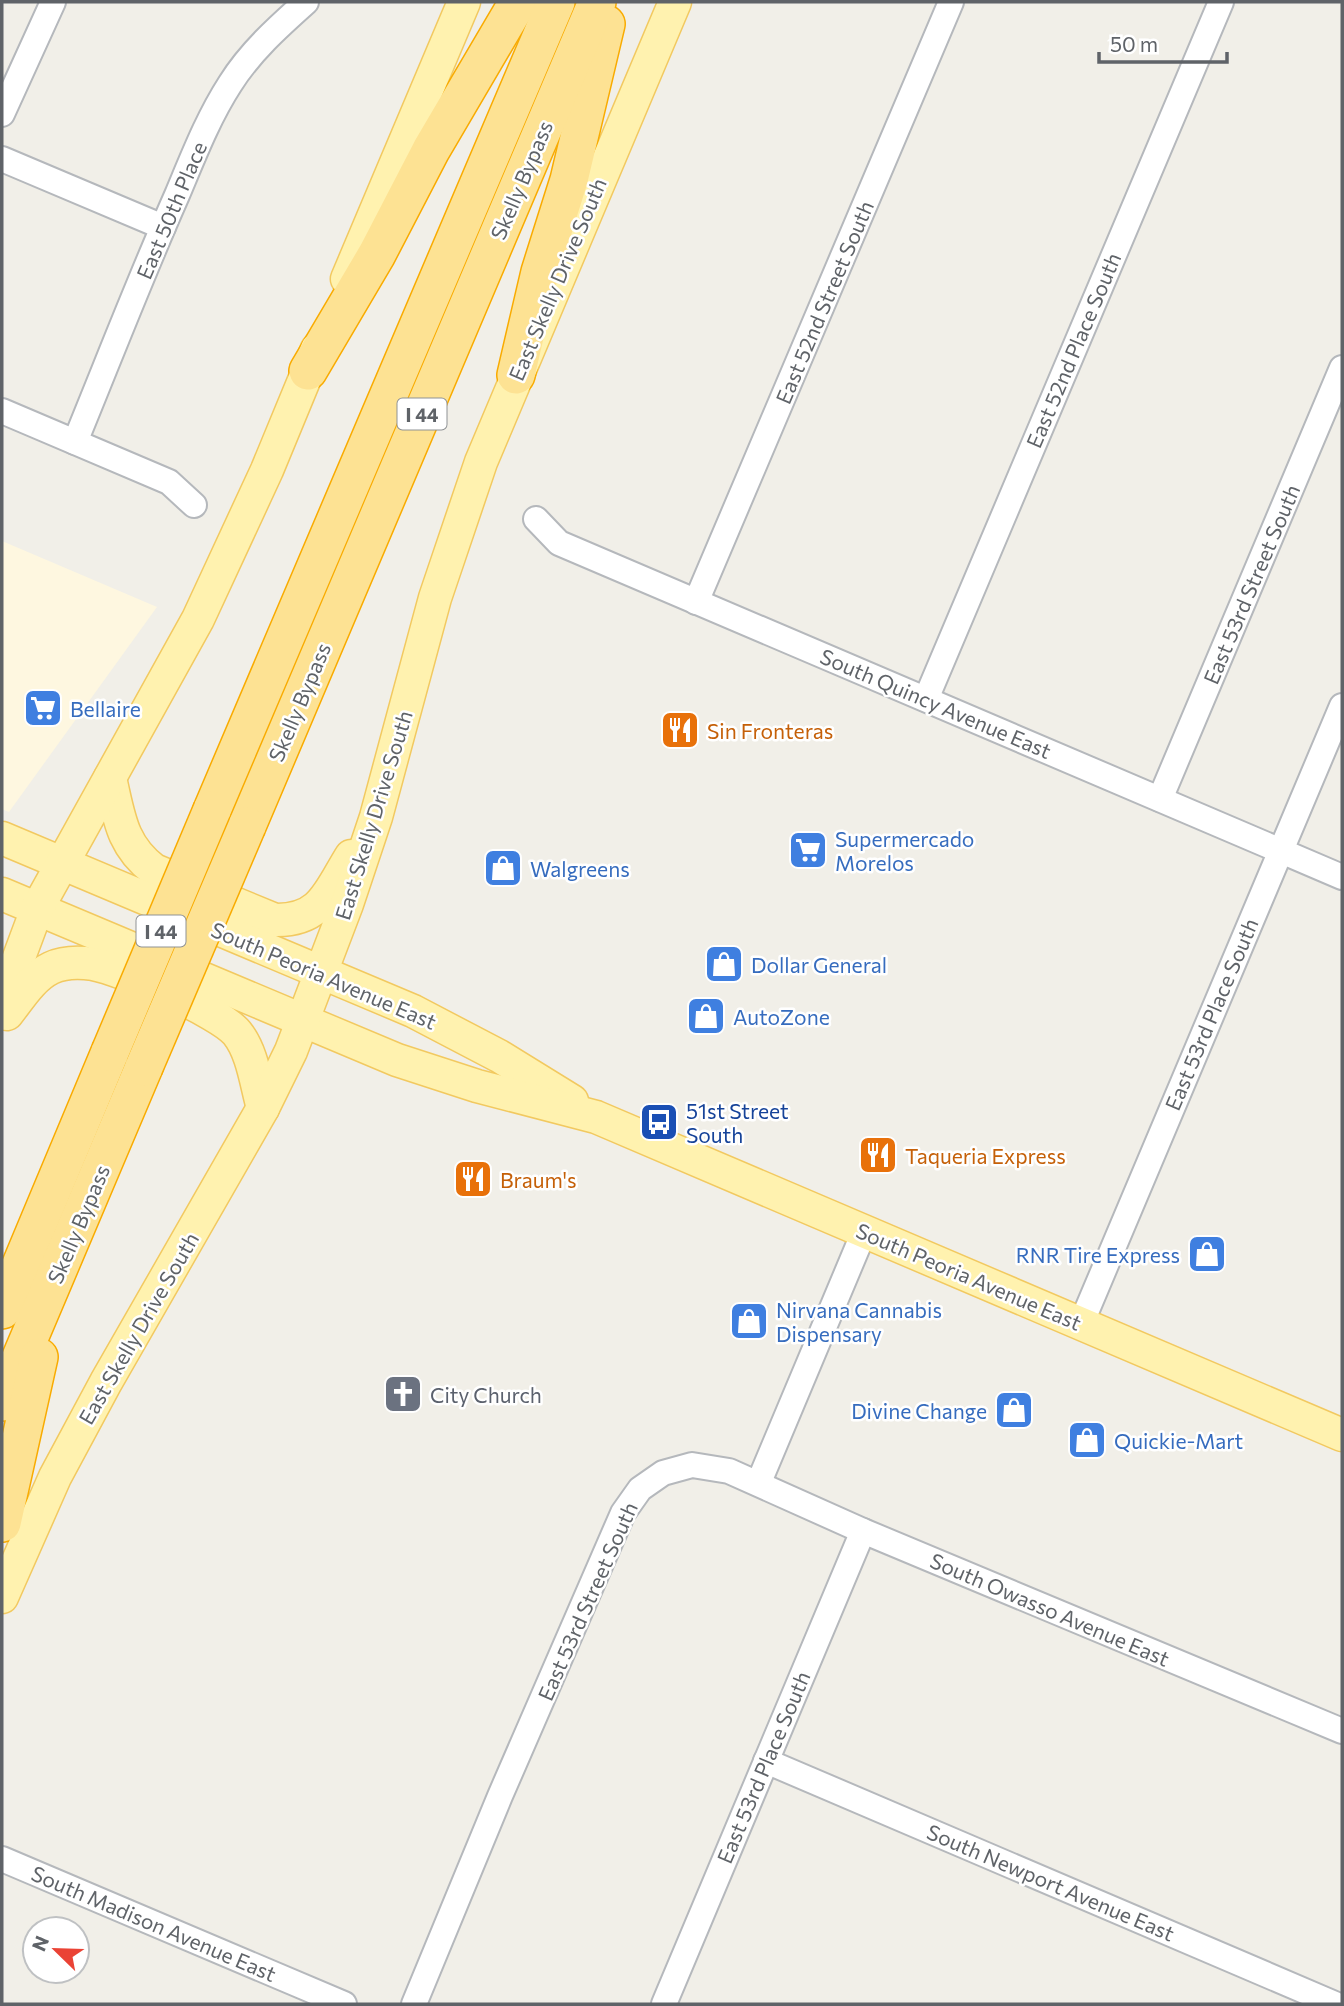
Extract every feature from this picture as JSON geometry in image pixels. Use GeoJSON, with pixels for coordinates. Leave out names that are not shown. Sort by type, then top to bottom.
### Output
{"type":"FeatureCollection","features":[{"type":"Feature","properties":{"kind":"highway"},"geometry":{"type":"LineString","coordinates":[[308,371],[377,254],[431,150],[518,2]]}},
{"type":"Feature","properties":{"kind":"highway","name":"Skelly Bypass"},"geometry":{"type":"LineString","coordinates":[[2,1310],[556,2]]}},
{"type":"Feature","properties":{"kind":"highway","name":"Skelly Bypass"},"geometry":{"type":"LineString","coordinates":[[2,1402],[597,2]]}},
{"type":"Feature","properties":{"kind":"highway"},"geometry":{"type":"LineString","coordinates":[[516,375],[540,272],[569,180],[611,2]]}},
{"type":"Feature","properties":{"kind":"highway"},"geometry":{"type":"LineString","coordinates":[[2,1284],[35,1230]]}},
{"type":"Feature","properties":{"kind":"highway"},"geometry":{"type":"LineString","coordinates":[[2,1522],[58,1271]]}},
{"type":"Feature","properties":{"kind":"main road"},"geometry":{"type":"LineString","coordinates":[[2,1003],[37,909],[198,620],[267,470],[464,2]]}},
{"type":"Feature","properties":{"kind":"main road","name":"East Skelly Drive South"},"geometry":{"type":"LineString","coordinates":[[2,1597],[55,1477],[263,1108],[303,1021],[376,817],[435,598],[481,462],[675,2]]}},
{"type":"Feature","properties":{"kind":"main road"},"geometry":{"type":"LineString","coordinates":[[110,778],[123,833],[140,859],[154,870],[275,920],[290,920],[316,911],[376,817]]}},
{"type":"Feature","properties":{"kind":"main road","name":"South Peoria Avenue East"},"geometry":{"type":"LineString","coordinates":[[2,838],[413,1011],[490,1051],[596,1117]]}},
{"type":"Feature","properties":{"kind":"main road","name":"South Peoria Avenue East"},"geometry":{"type":"LineString","coordinates":[[2,894],[397,1060],[477,1086],[596,1117],[1342,1436]]}},
{"type":"Feature","properties":{"kind":"main road"},"geometry":{"type":"LineString","coordinates":[[2,1021],[30,986],[50,968],[79,963],[112,969],[211,1011],[226,1022],[237,1033],[246,1049],[263,1108]]}},
{"type":"Feature","properties":{"kind":"street"},"geometry":{"type":"LineString","coordinates":[[2,114],[53,2]]}},
{"type":"Feature","properties":{"kind":"street","name":"East 50th Place"},"geometry":{"type":"LineString","coordinates":[[75,442],[209,122],[230,84],[266,38],[306,2]]}},
{"type":"Feature","properties":{"kind":"street","name":"East 52nd Street South"},"geometry":{"type":"LineString","coordinates":[[696,602],[951,2]]}},
{"type":"Feature","properties":{"kind":"street","name":"East 52nd Place South"},"geometry":{"type":"LineString","coordinates":[[926,699],[1220,2]]}},
{"type":"Feature","properties":{"kind":"street"},"geometry":{"type":"LineString","coordinates":[[2,159],[163,227]]}},
{"type":"Feature","properties":{"kind":"street","name":"East 53rd Street South"},"geometry":{"type":"LineString","coordinates":[[1160,799],[1342,368]]}},
{"type":"Feature","properties":{"kind":"street"},"geometry":{"type":"LineString","coordinates":[[2,411],[169,482],[194,505]]}},
{"type":"Feature","properties":{"kind":"street","name":"South Quincy Avenue East"},"geometry":{"type":"LineString","coordinates":[[536,519],[559,543],[1342,877]]}},
{"type":"Feature","properties":{"kind":"street","name":"East 53rd Place South"},"geometry":{"type":"LineString","coordinates":[[1082,1324],[1342,706]]}},
{"type":"Feature","properties":{"kind":"street"},"geometry":{"type":"LineString","coordinates":[[759,1482],[864,1232]]}},
{"type":"Feature","properties":{"kind":"street","name":"East 53rd Street South"},"geometry":{"type":"LineString","coordinates":[[414,2004],[506,1784],[632,1498],[663,1473],[692,1465],[729,1471],[759,1482]]}},
{"type":"Feature","properties":{"kind":"street","name":"South Owasso Avenue East"},"geometry":{"type":"LineString","coordinates":[[759,1482],[863,1531],[1342,1731]]}},
{"type":"Feature","properties":{"kind":"street","name":"East 53rd Place South"},"geometry":{"type":"LineString","coordinates":[[667,2003],[863,1531]]}},
{"type":"Feature","properties":{"kind":"street","name":"South Newport Avenue East"},"geometry":{"type":"LineString","coordinates":[[766,1761],[1335,2004]]}},
{"type":"Feature","properties":{"kind":"street","name":"South Madison Avenue East"},"geometry":{"type":"LineString","coordinates":[[2,1858],[344,2004]]}},
{"type":"Feature","properties":{"kind":"shaded area","name":"Bellaire"},"geometry":{"type":"Polygon","coordinates":[[[2,541],[157,607],[9,812],[2,809],[2,541]]]}},
{"type":"Feature","properties":{"kind":"place","name":"Bellaire"},"geometry":{"type":"Point","coordinates":[43,708]}},
{"type":"Feature","properties":{"kind":"place","name":"Sin Fronteras"},"geometry":{"type":"Point","coordinates":[680,730]}},
{"type":"Feature","properties":{"kind":"place","name":"Supermercado Morelos"},"geometry":{"type":"Point","coordinates":[808,850]}},
{"type":"Feature","properties":{"kind":"place","name":"Walgreens"},"geometry":{"type":"Point","coordinates":[503,868]}},
{"type":"Feature","properties":{"kind":"place","name":"Dollar General"},"geometry":{"type":"Point","coordinates":[724,964]}},
{"type":"Feature","properties":{"kind":"place","name":"AutoZone"},"geometry":{"type":"Point","coordinates":[706,1016]}},
{"type":"Feature","properties":{"kind":"place","name":"51st Street South"},"geometry":{"type":"Point","coordinates":[659,1122]}},
{"type":"Feature","properties":{"kind":"place","name":"Taqueria Express"},"geometry":{"type":"Point","coordinates":[878,1155]}},
{"type":"Feature","properties":{"kind":"place","name":"Braum's"},"geometry":{"type":"Point","coordinates":[473,1179]}},
{"type":"Feature","properties":{"kind":"place","name":"RNR Tire Express"},"geometry":{"type":"Point","coordinates":[1207,1254]}},
{"type":"Feature","properties":{"kind":"place","name":"Nirvana Cannabis Dispensary"},"geometry":{"type":"Point","coordinates":[749,1321]}},
{"type":"Feature","properties":{"kind":"place","name":"City Church"},"geometry":{"type":"Point","coordinates":[403,1394]}},
{"type":"Feature","properties":{"kind":"place","name":"Divine Change"},"geometry":{"type":"Point","coordinates":[1014,1410]}},
{"type":"Feature","properties":{"kind":"place","name":"Quickie-Mart"},"geometry":{"type":"Point","coordinates":[1087,1440]}}]}
